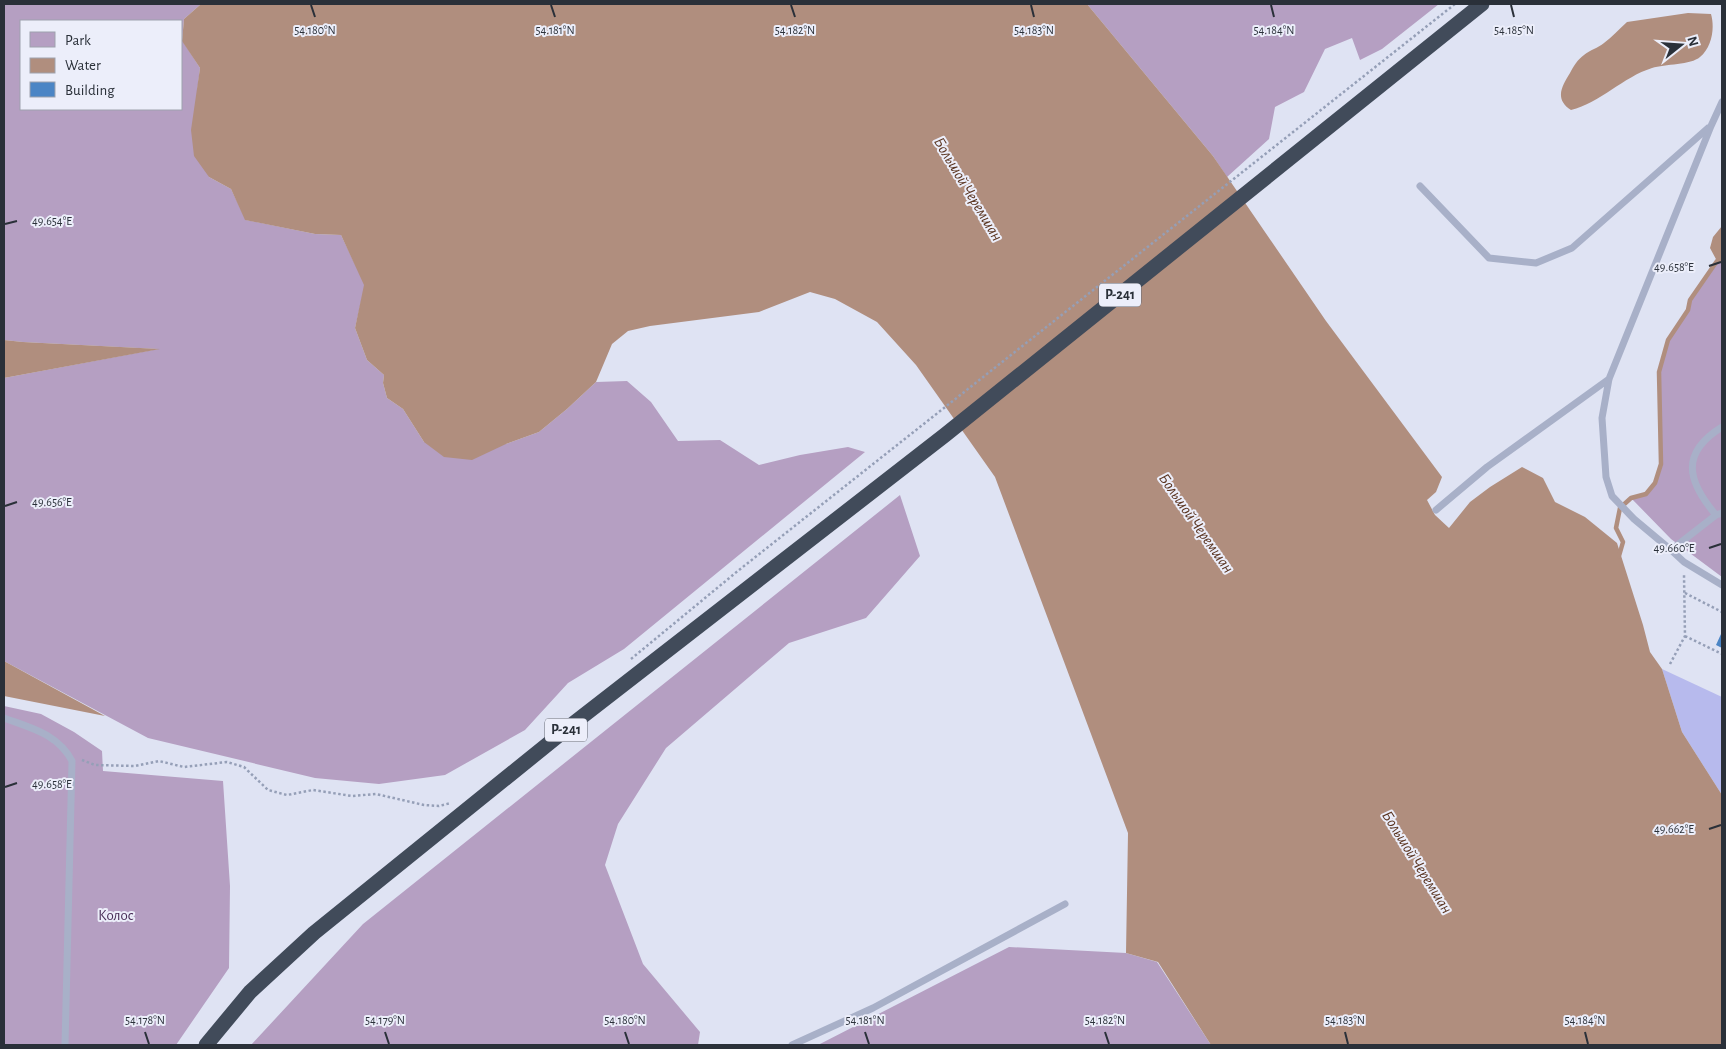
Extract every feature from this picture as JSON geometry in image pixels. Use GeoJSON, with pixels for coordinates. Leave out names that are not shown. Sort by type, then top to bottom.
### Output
{"type":"FeatureCollection","features":[{"type":"Feature","properties":{"kind":"highway","name":"Р-241"},"geometry":{"type":"LineString","coordinates":[[206,1045],[250,992],[314,933],[574,723],[945,436],[1482,4]]}},
{"type":"Feature","properties":{"kind":"lane"},"geometry":{"type":"LineString","coordinates":[[1722,102],[1608,379],[1602,418],[1606,477],[1612,496],[1628,513],[1684,562],[1722,584]]}},
{"type":"Feature","properties":{"kind":"lane"},"geometry":{"type":"LineString","coordinates":[[1420,186],[1489,258],[1536,263],[1572,248],[1711,126]]}},
{"type":"Feature","properties":{"kind":"lane"},"geometry":{"type":"LineString","coordinates":[[1436,510],[1488,467],[1608,379]]}},
{"type":"Feature","properties":{"kind":"lane"},"geometry":{"type":"LineString","coordinates":[[1671,550],[1719,514],[1704,502],[1692,474],[1692,467],[1694,458],[1701,445],[1710,434],[1722,427]]}},
{"type":"Feature","properties":{"kind":"lane"},"geometry":{"type":"LineString","coordinates":[[4,718],[48,735],[66,749],[72,761],[73,782],[65,1045]]}},
{"type":"Feature","properties":{"kind":"lane"},"geometry":{"type":"LineString","coordinates":[[792,1045],[873,1008],[1065,904]]}},
{"type":"Feature","properties":{"kind":"path"},"geometry":{"type":"LineString","coordinates":[[627,662],[739,570],[1455,4]]}},
{"type":"Feature","properties":{"kind":"path"},"geometry":{"type":"LineString","coordinates":[[1670,664],[1685,636],[1684,562]]}},
{"type":"Feature","properties":{"kind":"path"},"geometry":{"type":"LineString","coordinates":[[1684,593],[1722,612]]}},
{"type":"Feature","properties":{"kind":"path"},"geometry":{"type":"LineString","coordinates":[[1685,636],[1722,654]]}},
{"type":"Feature","properties":{"kind":"path"},"geometry":{"type":"LineString","coordinates":[[66,749],[82,760],[95,765],[135,766],[159,762],[184,766],[227,762],[244,767],[268,790],[287,795],[313,790],[352,796],[376,794],[424,805],[439,806],[450,804],[458,798]]}},
{"type":"Feature","properties":{"kind":"green space"},"geometry":{"type":"Polygon","coordinates":[[[4,4],[201,4],[184,19],[182,40],[200,68],[197,93],[209,177],[231,189],[246,220],[315,234],[341,235],[365,285],[355,328],[367,360],[384,375],[383,383],[387,398],[403,409],[424,442],[506,444],[539,432],[596,382],[627,381],[651,402],[678,441],[720,440],[759,465],[800,455],[848,447],[865,452],[624,649],[568,683],[525,730],[445,775],[379,784],[315,778],[148,738],[4,661],[4,378],[158,349],[4,340],[4,4]]]}},
{"type":"Feature","properties":{"kind":"green space"},"geometry":{"type":"Polygon","coordinates":[[[1087,4],[1439,4],[1382,49],[1360,60],[1352,38],[1325,49],[1304,92],[1275,107],[1269,139],[1227,177],[1213,156],[1087,4]]]}},
{"type":"Feature","properties":{"kind":"green space"},"geometry":{"type":"Polygon","coordinates":[[[1717,261],[1722,263],[1722,577],[1671,539],[1631,498],[1647,493],[1655,483],[1661,464],[1659,372],[1668,340],[1688,310],[1690,300],[1717,261]]]}},
{"type":"Feature","properties":{"kind":"green space"},"geometry":{"type":"Polygon","coordinates":[[[900,495],[920,556],[866,618],[789,643],[666,748],[618,824],[605,865],[643,964],[700,1032],[698,1045],[251,1045],[363,924],[900,495]]]}},
{"type":"Feature","properties":{"kind":"green space","name":"Колос"},"geometry":{"type":"Polygon","coordinates":[[[4,706],[41,714],[74,732],[102,751],[103,771],[223,781],[230,886],[229,968],[176,1045],[4,1045],[4,706]]]}},
{"type":"Feature","properties":{"kind":"green space"},"geometry":{"type":"Polygon","coordinates":[[[1009,947],[1126,953],[1157,962],[1211,1045],[818,1045],[1009,947]]]}},
{"type":"Feature","properties":{"kind":"sand"},"geometry":{"type":"Polygon","coordinates":[[[1662,669],[1722,697],[1722,795],[1682,732],[1662,669]]]}},
{"type":"Feature","properties":{"kind":"water","name":"Большой Черемшан"},"geometry":{"type":"Polygon","coordinates":[[[201,4],[1087,4],[1213,156],[1326,321],[1442,477],[1436,492],[1427,500],[1435,515],[1449,528],[1470,502],[1522,467],[1543,478],[1555,502],[1585,517],[1617,543],[1650,652],[1662,669],[1682,732],[1722,795],[1722,1045],[1211,1045],[1158,962],[1126,953],[1128,833],[995,477],[916,365],[877,322],[835,299],[810,292],[759,312],[650,326],[628,331],[612,344],[596,382],[539,432],[506,444],[472,460],[444,457],[424,442],[403,409],[387,398],[383,383],[384,375],[367,360],[355,328],[364,285],[341,235],[315,234],[245,220],[231,189],[209,177],[194,156],[191,130],[200,68],[182,41],[184,19],[201,4]]]}},
{"type":"Feature","properties":{"kind":"water"},"geometry":{"type":"Polygon","coordinates":[[[1688,13],[1711,14],[1713,25],[1710,43],[1700,57],[1691,62],[1652,68],[1641,72],[1582,107],[1571,110],[1566,106],[1561,97],[1562,88],[1576,63],[1586,53],[1607,41],[1627,22],[1688,13]]]}},
{"type":"Feature","properties":{"kind":"water"},"geometry":{"type":"Polygon","coordinates":[[[1722,226],[1722,263],[1717,261],[1710,248],[1713,237],[1722,226]]]}},
{"type":"Feature","properties":{"kind":"water"},"geometry":{"type":"Polygon","coordinates":[[[4,340],[23,342],[160,349],[4,378],[4,340]]]}},
{"type":"Feature","properties":{"kind":"water"},"geometry":{"type":"Polygon","coordinates":[[[4,661],[105,716],[4,696],[4,661]]]}},
{"type":"Feature","properties":{"kind":"building"},"geometry":{"type":"Polygon","coordinates":[[[1722,634],[1722,648],[1716,645],[1722,634]]]}},
{"type":"Feature","properties":{"kind":"waterway"},"geometry":{"type":"LineString","coordinates":[[1619,556],[1623,542],[1616,528],[1620,508],[1631,498],[1646,494],[1655,483],[1661,464],[1659,372],[1668,340],[1688,310],[1690,300],[1717,261]]}}]}
